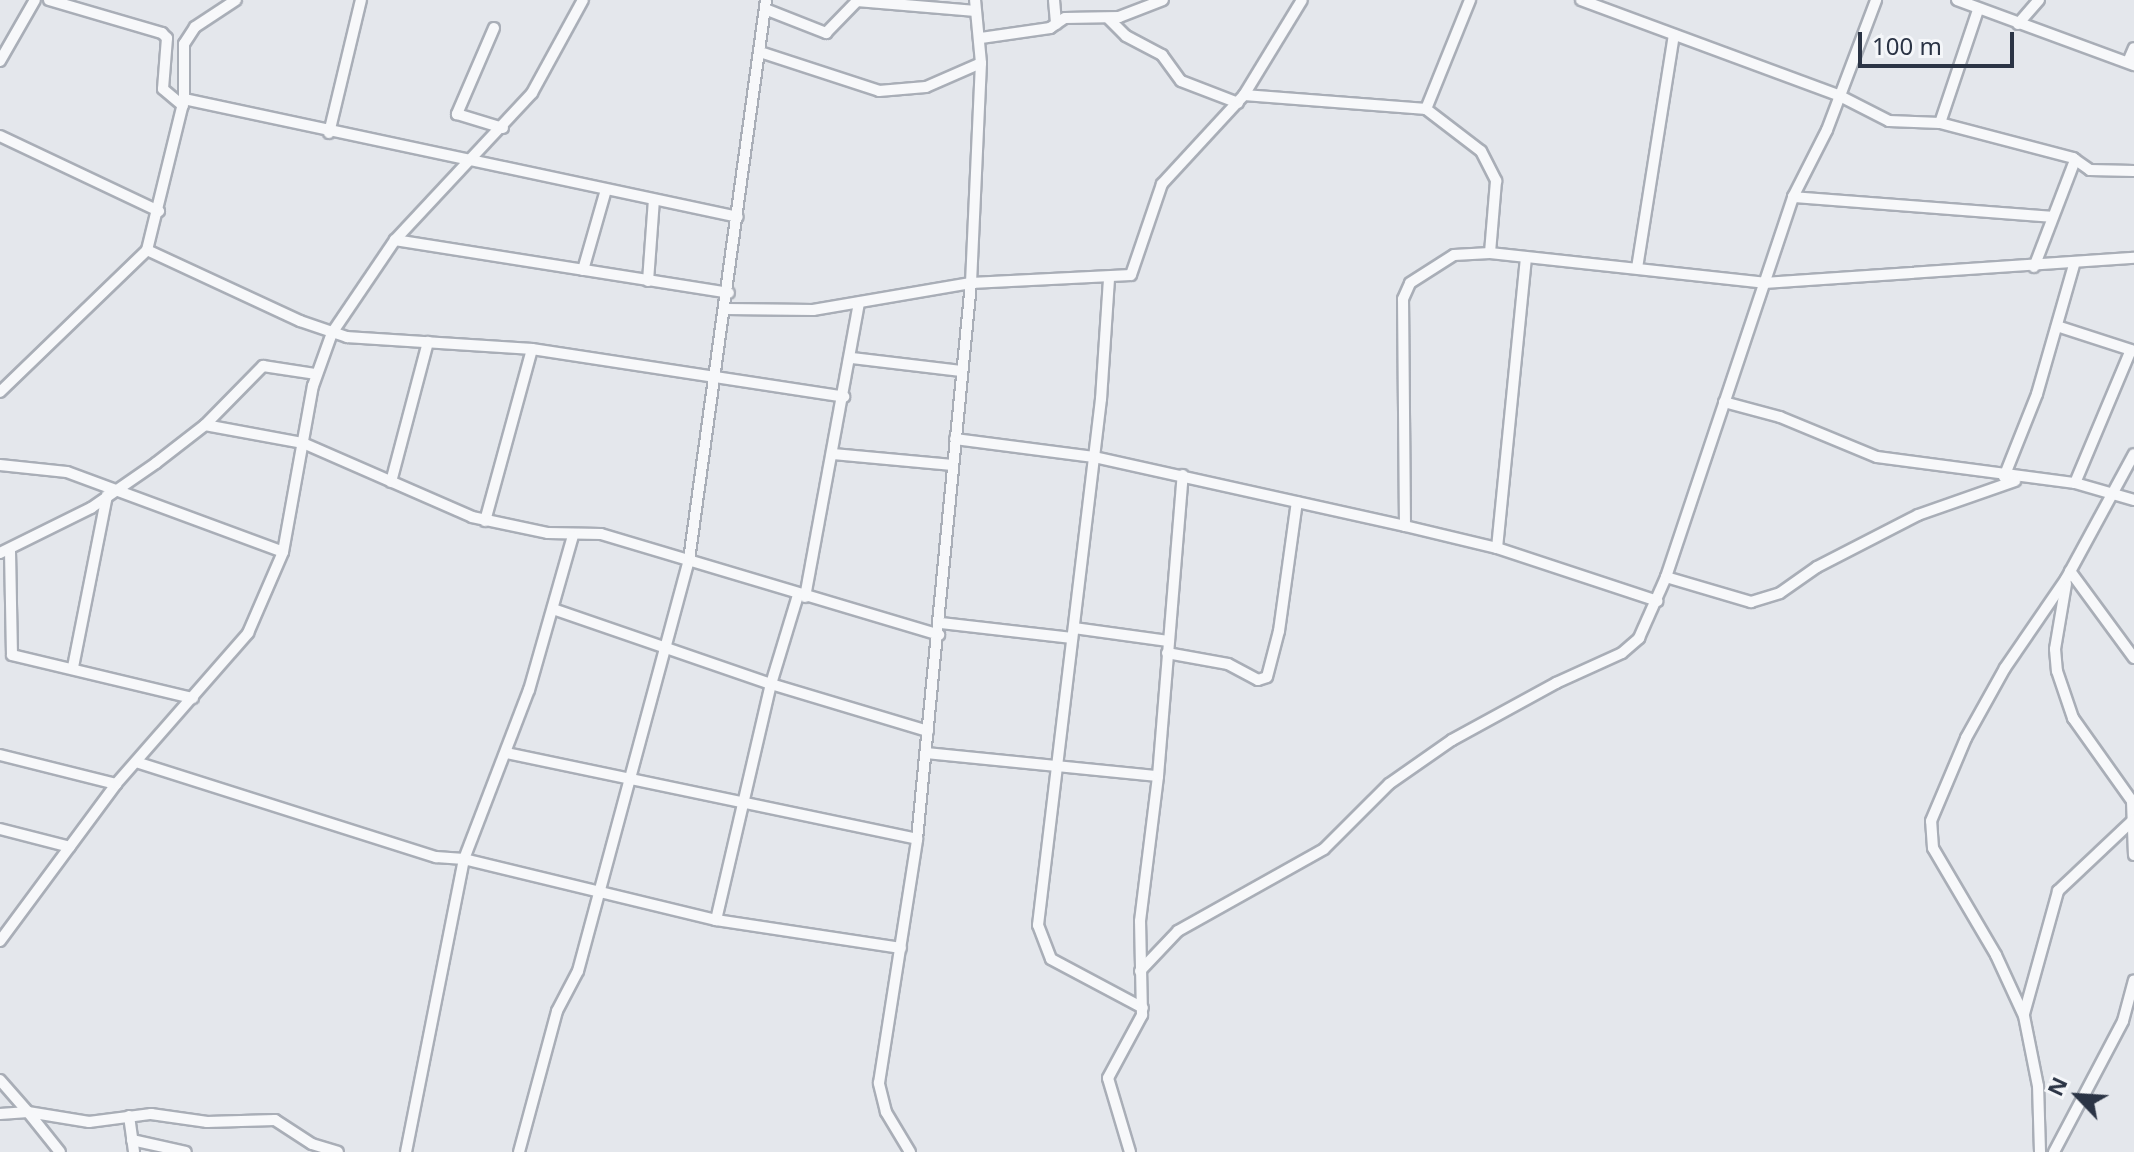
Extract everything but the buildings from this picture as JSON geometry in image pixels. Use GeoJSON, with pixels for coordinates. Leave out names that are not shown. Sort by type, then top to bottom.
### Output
{"type":"FeatureCollection","features":[{"type":"Feature","properties":{"kind":"street"},"geometry":{"type":"LineString","coordinates":[[0,61],[35,0]]}},
{"type":"Feature","properties":{"kind":"street"},"geometry":{"type":"LineString","coordinates":[[49,0],[162,33],[167,38],[163,89],[184,103],[738,217]]}},
{"type":"Feature","properties":{"kind":"street"},"geometry":{"type":"LineString","coordinates":[[0,392],[147,250],[184,103],[188,33],[236,0]]}},
{"type":"Feature","properties":{"kind":"street"},"geometry":{"type":"LineString","coordinates":[[329,133],[361,0]]}},
{"type":"Feature","properties":{"kind":"street"},"geometry":{"type":"LineString","coordinates":[[0,941],[116,784],[248,633],[283,552],[316,374],[332,333],[395,240],[503,128],[532,93],[583,0]]}},
{"type":"Feature","properties":{"kind":"street"},"geometry":{"type":"LineString","coordinates":[[1054,0],[1056,24]]}},
{"type":"Feature","properties":{"kind":"street"},"geometry":{"type":"LineString","coordinates":[[981,38],[1027,34],[1065,18],[1109,19],[1163,0]]}},
{"type":"Feature","properties":{"kind":"street"},"geometry":{"type":"LineString","coordinates":[[727,309],[778,312],[859,303],[971,283],[1109,279],[1131,275],[1162,184],[1241,99],[1302,0]]}},
{"type":"Feature","properties":{"kind":"street"},"geometry":{"type":"LineString","coordinates":[[1426,109],[1470,0]]}},
{"type":"Feature","properties":{"kind":"street"},"geometry":{"type":"LineString","coordinates":[[1581,0],[1840,96],[1889,121],[1940,123],[2075,160],[2099,172],[2134,171]]}},
{"type":"Feature","properties":{"kind":"street"},"geometry":{"type":"LineString","coordinates":[[1140,971],[1178,931],[1324,849],[1389,784],[1452,740],[1631,647],[1657,601],[1793,197],[1840,96],[1876,0]]}},
{"type":"Feature","properties":{"kind":"street"},"geometry":{"type":"LineString","coordinates":[[1957,0],[2131,64],[2134,48]]}},
{"type":"Feature","properties":{"kind":"street"},"geometry":{"type":"LineString","coordinates":[[2018,24],[2039,0]]}},
{"type":"Feature","properties":{"kind":"street"},"geometry":{"type":"LineString","coordinates":[[519,1152],[557,1011],[578,971],[601,892],[631,781],[662,646],[689,560],[727,309],[765,5],[826,33],[857,1],[975,5],[981,38],[971,283],[952,465],[941,623],[917,839],[879,1083],[886,1112],[910,1152]]}},
{"type":"Feature","properties":{"kind":"street"},"geometry":{"type":"LineString","coordinates":[[1940,123],[1978,10]]}},
{"type":"Feature","properties":{"kind":"street"},"geometry":{"type":"LineString","coordinates":[[1109,19],[1126,36],[1162,55],[1181,81],[1241,99],[1426,109],[1481,151],[1496,181],[1490,253]]}},
{"type":"Feature","properties":{"kind":"street"},"geometry":{"type":"LineString","coordinates":[[494,28],[457,114],[503,128]]}},
{"type":"Feature","properties":{"kind":"street"},"geometry":{"type":"LineString","coordinates":[[1637,268],[1674,35]]}},
{"type":"Feature","properties":{"kind":"street"},"geometry":{"type":"LineString","coordinates":[[760,52],[879,91],[926,87],[981,63]]}},
{"type":"Feature","properties":{"kind":"street"},"geometry":{"type":"LineString","coordinates":[[0,136],[159,211]]}},
{"type":"Feature","properties":{"kind":"street"},"geometry":{"type":"LineString","coordinates":[[2034,267],[2075,160]]}},
{"type":"Feature","properties":{"kind":"street"},"geometry":{"type":"LineString","coordinates":[[583,270],[606,190]]}},
{"type":"Feature","properties":{"kind":"street"},"geometry":{"type":"LineString","coordinates":[[1793,197],[2052,217]]}},
{"type":"Feature","properties":{"kind":"street"},"geometry":{"type":"LineString","coordinates":[[648,281],[654,200]]}},
{"type":"Feature","properties":{"kind":"street"},"geometry":{"type":"LineString","coordinates":[[395,240],[729,293]]}},
{"type":"Feature","properties":{"kind":"street"},"geometry":{"type":"LineString","coordinates":[[147,250],[332,333],[532,349],[716,381],[844,397]]}},
{"type":"Feature","properties":{"kind":"street"},"geometry":{"type":"LineString","coordinates":[[1405,526],[1405,290],[1454,255],[1490,253],[1526,260],[1637,268],[1764,283],[2074,265],[2134,258]]}},
{"type":"Feature","properties":{"kind":"street"},"geometry":{"type":"LineString","coordinates":[[1497,548],[1526,260]]}},
{"type":"Feature","properties":{"kind":"street"},"geometry":{"type":"LineString","coordinates":[[2004,477],[2037,394],[2074,265]]}},
{"type":"Feature","properties":{"kind":"street"},"geometry":{"type":"LineString","coordinates":[[1109,279],[1094,457],[1041,874],[1038,925],[1043,946],[1065,968],[1143,1008]]}},
{"type":"Feature","properties":{"kind":"street"},"geometry":{"type":"LineString","coordinates":[[716,920],[771,684],[801,596],[833,454],[852,358],[859,303]]}},
{"type":"Feature","properties":{"kind":"street"},"geometry":{"type":"LineString","coordinates":[[2057,326],[2132,350],[2075,483]]}},
{"type":"Feature","properties":{"kind":"street"},"geometry":{"type":"LineString","coordinates":[[391,482],[428,342]]}},
{"type":"Feature","properties":{"kind":"street"},"geometry":{"type":"LineString","coordinates":[[485,521],[532,349]]}},
{"type":"Feature","properties":{"kind":"street"},"geometry":{"type":"LineString","coordinates":[[852,358],[961,371]]}},
{"type":"Feature","properties":{"kind":"street"},"geometry":{"type":"LineString","coordinates":[[193,698],[73,667],[12,655],[5,552],[110,492],[205,425],[263,366],[316,374]]}},
{"type":"Feature","properties":{"kind":"street"},"geometry":{"type":"LineString","coordinates":[[1724,402],[1780,417],[1877,457],[2004,477],[2075,483],[2114,491],[2134,500]]}},
{"type":"Feature","properties":{"kind":"street"},"geometry":{"type":"LineString","coordinates":[[205,425],[303,443],[485,521],[573,536],[601,534],[939,635]]}},
{"type":"Feature","properties":{"kind":"street"},"geometry":{"type":"LineString","coordinates":[[955,439],[1094,457],[1405,526],[1497,548],[1657,601]]}},
{"type":"Feature","properties":{"kind":"street"},"geometry":{"type":"LineString","coordinates":[[833,454],[952,465]]}},
{"type":"Feature","properties":{"kind":"street"},"geometry":{"type":"LineString","coordinates":[[2040,1152],[2038,1086],[2024,1016],[1988,941],[1933,848],[1931,821],[1961,748],[2005,668],[2068,575],[2134,454]]}},
{"type":"Feature","properties":{"kind":"street"},"geometry":{"type":"LineString","coordinates":[[0,465],[56,470],[283,552]]}},
{"type":"Feature","properties":{"kind":"street"},"geometry":{"type":"LineString","coordinates":[[1130,1152],[1108,1078],[1143,1008],[1140,921],[1158,776],[1183,475]]}},
{"type":"Feature","properties":{"kind":"street"},"geometry":{"type":"LineString","coordinates":[[1666,577],[1738,600],[1764,599],[1918,515],[2021,479]]}},
{"type":"Feature","properties":{"kind":"street"},"geometry":{"type":"LineString","coordinates":[[73,667],[110,492]]}},
{"type":"Feature","properties":{"kind":"street"},"geometry":{"type":"LineString","coordinates":[[941,623],[1073,633],[1168,647],[1228,664],[1258,680],[1267,677],[1279,631],[1297,502]]}},
{"type":"Feature","properties":{"kind":"street"},"geometry":{"type":"LineString","coordinates":[[406,1152],[464,859],[506,753],[553,609],[573,536]]}},
{"type":"Feature","properties":{"kind":"street"},"geometry":{"type":"LineString","coordinates":[[2068,575],[2134,658]]}},
{"type":"Feature","properties":{"kind":"street"},"geometry":{"type":"LineString","coordinates":[[2068,575],[2055,649],[2057,671],[2073,718],[2132,801],[2134,855]]}},
{"type":"Feature","properties":{"kind":"street"},"geometry":{"type":"LineString","coordinates":[[553,609],[771,684],[928,731]]}},
{"type":"Feature","properties":{"kind":"street"},"geometry":{"type":"LineString","coordinates":[[506,753],[744,806],[917,839]]}},
{"type":"Feature","properties":{"kind":"street"},"geometry":{"type":"LineString","coordinates":[[926,753],[1055,769],[1158,776]]}},
{"type":"Feature","properties":{"kind":"street"},"geometry":{"type":"LineString","coordinates":[[0,755],[116,784]]}},
{"type":"Feature","properties":{"kind":"street"},"geometry":{"type":"LineString","coordinates":[[136,762],[420,853],[464,859],[716,920],[901,948]]}},
{"type":"Feature","properties":{"kind":"street"},"geometry":{"type":"LineString","coordinates":[[2024,1016],[2058,891],[2133,820]]}},
{"type":"Feature","properties":{"kind":"street"},"geometry":{"type":"LineString","coordinates":[[0,829],[70,847]]}},
{"type":"Feature","properties":{"kind":"street"},"geometry":{"type":"LineString","coordinates":[[2054,1152],[2123,1021],[2134,980]]}},
{"type":"Feature","properties":{"kind":"street"},"geometry":{"type":"LineString","coordinates":[[0,1080],[60,1152]]}},
{"type":"Feature","properties":{"kind":"street"},"geometry":{"type":"LineString","coordinates":[[0,1114],[28,1112],[89,1122],[129,1116],[275,1120],[311,1148],[338,1152]]}},
{"type":"Feature","properties":{"kind":"street"},"geometry":{"type":"LineString","coordinates":[[129,1116],[134,1152]]}},
{"type":"Feature","properties":{"kind":"street"},"geometry":{"type":"LineString","coordinates":[[132,1140],[186,1152]]}}]}
